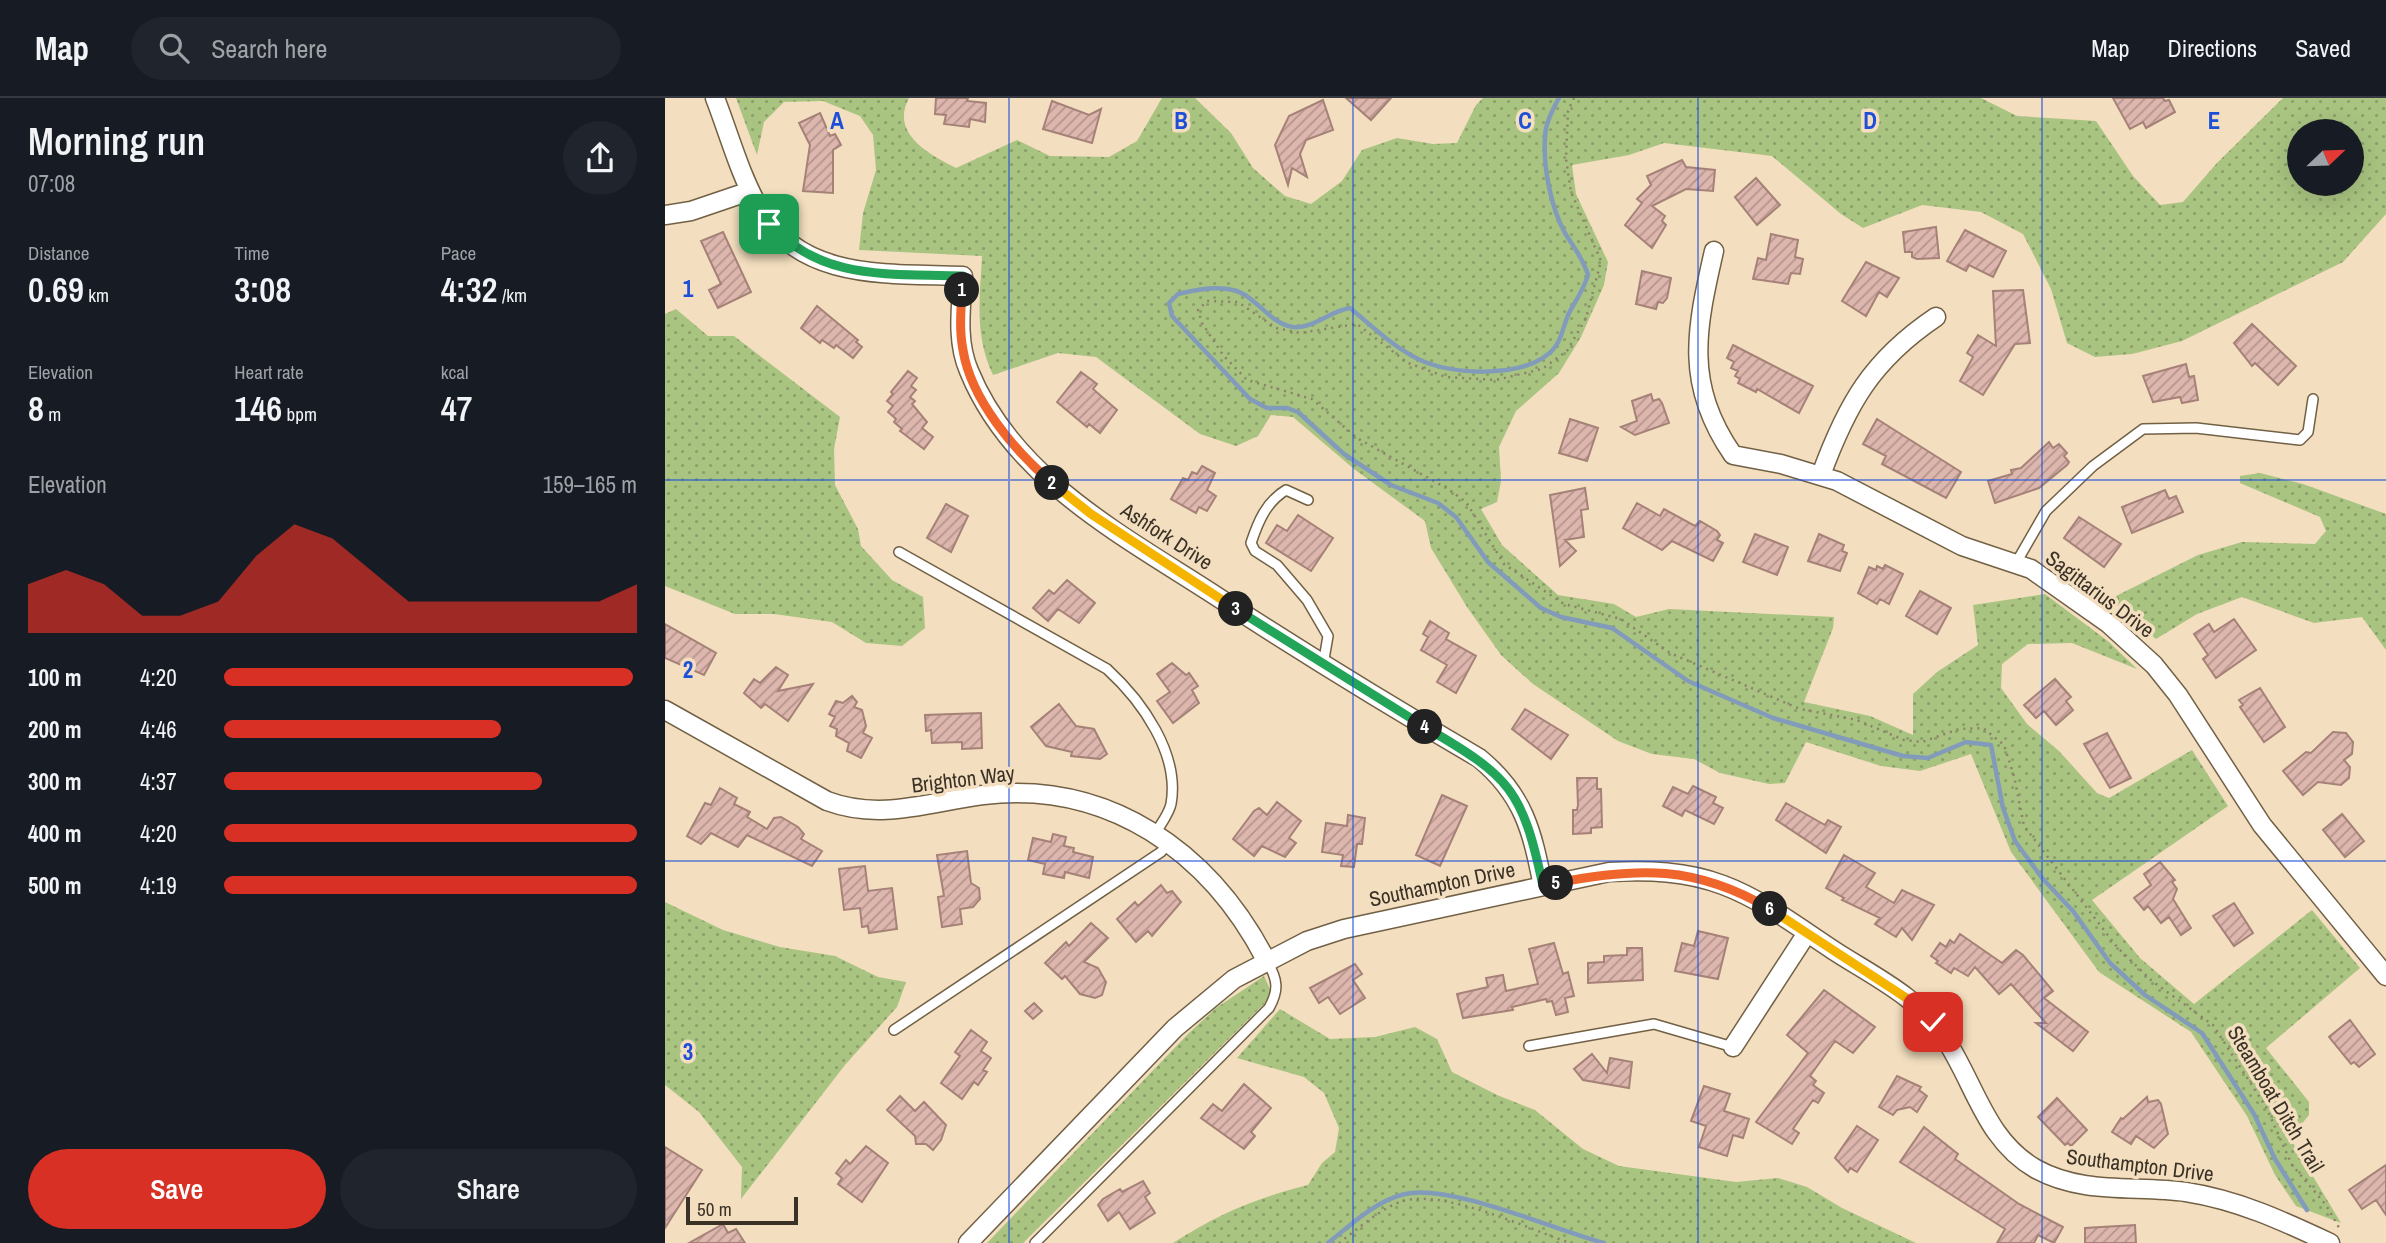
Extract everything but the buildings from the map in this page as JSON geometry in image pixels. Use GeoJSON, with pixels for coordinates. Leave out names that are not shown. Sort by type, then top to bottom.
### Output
{"type":"FeatureCollection","features":[{"type":"Feature","properties":{"kind":"street"},"geometry":{"type":"LineString","coordinates":[[665,215],[691,211],[750,191],[715,98]]}},
{"type":"Feature","properties":{"kind":"street","name":"Ashfork Drive"},"geometry":{"type":"LineString","coordinates":[[750,191],[769,224],[785,240],[824,264],[862,272],[963,276],[960,334],[969,371],[996,419],[1023,455],[1053,485],[1091,514],[1323,665],[1479,758],[1494,771],[1521,805],[1530,828],[1543,886]]}},
{"type":"Feature","properties":{"kind":"street","name":"Sagittarius Drive"},"geometry":{"type":"LineString","coordinates":[[1713,251],[1698,320],[1697,366],[1710,416],[1733,455],[1821,475],[1871,496],[1962,546],[2016,563],[2047,579],[2109,624],[2154,665],[2178,695],[2262,825],[2386,975]]}},
{"type":"Feature","properties":{"kind":"street"},"geometry":{"type":"LineString","coordinates":[[1821,475],[1839,425],[1872,373],[1912,333],[1937,317]]}},
{"type":"Feature","properties":{"kind":"street","name":"Brighton Way"},"geometry":{"type":"LineString","coordinates":[[665,710],[827,801],[845,808],[888,812],[984,795],[1049,796],[1110,811],[1162,838],[1219,886],[1238,911],[1266,960]]}},
{"type":"Feature","properties":{"kind":"street","name":"Southampton Drive"},"geometry":{"type":"LineString","coordinates":[[968,1243],[1175,1028],[1203,1002],[1266,960],[1344,929],[1543,886],[1639,870],[1681,874],[1723,885],[1751,898],[1914,1003],[1930,1018],[1952,1049],[1988,1123],[2001,1141],[2034,1168],[2074,1184],[2216,1197],[2337,1238]]}},
{"type":"Feature","properties":{"kind":"street"},"geometry":{"type":"LineString","coordinates":[[1733,1047],[1807,933]]}},
{"type":"Feature","properties":{"kind":"lane"},"geometry":{"type":"LineString","coordinates":[[2016,563],[2046,511],[2093,466],[2143,429],[2196,428],[2300,440],[2308,432],[2313,399]]}},
{"type":"Feature","properties":{"kind":"lane"},"geometry":{"type":"LineString","coordinates":[[1308,500],[1286,490],[1275,497],[1258,522],[1251,543],[1255,551],[1277,565],[1307,600],[1328,636],[1323,665]]}},
{"type":"Feature","properties":{"kind":"lane"},"geometry":{"type":"LineString","coordinates":[[894,1030],[1161,852],[1171,806],[1171,774],[1160,738],[1124,685],[1107,669],[899,552]]}},
{"type":"Feature","properties":{"kind":"lane"},"geometry":{"type":"LineString","coordinates":[[1035,1243],[1269,1008],[1278,992],[1275,974],[1266,960]]}},
{"type":"Feature","properties":{"kind":"lane"},"geometry":{"type":"LineString","coordinates":[[1529,1046],[1654,1024],[1733,1047]]}},
{"type":"Feature","properties":{"kind":"path","name":"Steamboat Ditch Trail"},"geometry":{"type":"LineString","coordinates":[[1573,98],[1568,111],[1566,159],[1571,192],[1601,261],[1586,318],[1567,351],[1542,369],[1496,380],[1446,377],[1408,363],[1357,324],[1300,333],[1276,328],[1238,302],[1207,301],[1198,310],[1202,323],[1223,355],[1247,380],[1312,399],[1357,438],[1466,502],[1504,564],[1564,604],[1621,619],[1670,653],[1800,709],[1857,720],[1904,740],[1922,742],[1959,729],[1983,729],[2004,746],[2014,776],[2024,826],[2117,947],[2152,981],[2213,1025],[2266,1107],[2292,1165],[2326,1205],[2337,1238]]}},
{"type":"Feature","properties":{"kind":"path"},"geometry":{"type":"LineString","coordinates":[[1339,1243],[1402,1201],[1424,1200],[1480,1209],[1570,1243]]}},
{"type":"Feature","properties":{"kind":"green space"},"geometry":{"type":"Polygon","coordinates":[[[736,98],[909,98],[904,110],[904,122],[908,132],[924,149],[956,168],[1017,140],[1050,156],[1109,157],[1137,141],[1162,98],[1195,98],[1231,133],[1253,168],[1285,196],[1311,204],[1342,181],[1362,150],[1397,138],[1433,144],[1457,143],[1476,105],[1483,98],[1981,98],[2017,116],[2096,121],[2133,176],[2160,205],[2183,202],[2217,163],[2283,98],[2386,98],[2386,214],[2343,262],[2182,341],[2132,354],[2095,357],[2067,343],[2051,289],[2023,234],[1981,212],[1922,205],[1863,228],[1841,214],[1772,156],[1664,143],[1629,155],[1572,165],[1576,194],[1608,262],[1604,285],[1581,337],[1559,373],[1516,411],[1499,447],[1501,481],[1497,502],[1481,509],[1502,545],[1558,595],[1614,604],[1636,617],[1669,609],[1834,617],[1833,628],[1804,702],[1870,716],[1913,735],[1913,694],[1937,672],[1978,645],[1973,605],[2045,594],[2109,642],[2137,669],[2072,643],[2028,644],[2002,664],[2001,688],[2027,724],[2059,751],[2097,793],[2109,798],[2192,750],[2228,806],[2092,900],[2140,958],[2194,1004],[2312,910],[2360,968],[2266,1048],[2309,1102],[2309,1115],[2290,1138],[2341,1223],[2296,1206],[2275,1175],[2247,1116],[2191,1032],[2099,972],[2011,852],[1971,754],[1920,771],[1881,766],[1806,742],[1785,783],[1769,784],[1720,773],[1694,759],[1652,754],[1618,741],[1533,684],[1501,655],[1467,607],[1431,548],[1425,521],[1354,469],[1293,417],[1271,415],[1258,436],[1236,446],[1200,434],[1096,357],[1058,353],[993,375],[981,331],[982,256],[859,250],[863,213],[876,170],[873,135],[860,116],[823,101],[784,102],[764,122],[757,155],[736,98]]]}},
{"type":"Feature","properties":{"kind":"green space"},"geometry":{"type":"Polygon","coordinates":[[[676,309],[708,336],[734,336],[840,417],[834,449],[835,485],[858,529],[861,546],[892,580],[923,597],[925,628],[902,646],[866,643],[832,622],[774,614],[735,614],[665,586],[665,314],[676,309]]]}},
{"type":"Feature","properties":{"kind":"green space"},"geometry":{"type":"Polygon","coordinates":[[[2260,473],[2303,484],[2386,514],[2386,650],[2362,617],[2314,623],[2242,597],[2197,614],[2156,639],[2112,601],[2116,596],[2198,555],[2242,542],[2315,544],[2326,531],[2320,517],[2240,483],[2240,476],[2260,473]]]}},
{"type":"Feature","properties":{"kind":"green space"},"geometry":{"type":"Polygon","coordinates":[[[665,902],[723,930],[780,947],[835,956],[878,977],[906,982],[897,1007],[845,1065],[741,1199],[742,1167],[699,1112],[665,1085],[665,902]]]}},
{"type":"Feature","properties":{"kind":"green space"},"geometry":{"type":"Polygon","coordinates":[[[1264,976],[1270,989],[1267,1001],[1023,1243],[987,1243],[1188,1034],[1216,1008],[1264,976]]]}},
{"type":"Feature","properties":{"kind":"green space"},"geometry":{"type":"Polygon","coordinates":[[[1280,1009],[1330,1039],[1375,1037],[1415,1027],[1437,1039],[1452,1072],[1497,1095],[1535,1110],[1583,1149],[1619,1166],[1736,1182],[1778,1178],[1807,1187],[1842,1208],[1916,1243],[1173,1243],[1238,1208],[1308,1185],[1322,1163],[1335,1152],[1339,1128],[1324,1093],[1304,1077],[1237,1058],[1280,1009]]]}},
{"type":"Feature","properties":{"kind":"waterway"},"geometry":{"type":"LineString","coordinates":[[1559,98],[1545,133],[1547,174],[1560,223],[1588,275],[1556,346],[1547,355],[1519,368],[1502,371],[1448,368],[1409,354],[1350,308],[1315,323],[1293,327],[1277,321],[1249,297],[1220,288],[1178,294],[1169,303],[1172,316],[1250,399],[1267,408],[1287,408],[1298,412],[1344,454],[1391,485],[1438,503],[1456,517],[1488,562],[1541,608],[1561,617],[1612,628],[1688,681],[1773,718],[1903,756],[1928,758],[1966,742],[1991,745],[2003,808],[2015,841],[2042,878],[2073,911],[2110,963],[2145,995],[2202,1033],[2254,1114],[2275,1159],[2307,1210]]}},
{"type":"Feature","properties":{"kind":"waterway"},"geometry":{"type":"LineString","coordinates":[[1328,1243],[1364,1214],[1384,1202],[1405,1194],[1424,1192],[1448,1195],[1504,1210],[1604,1243]]}},
{"type":"Feature","properties":{"kind":"route"},"geometry":{"type":"LineString","coordinates":[[769,224],[804,254],[845,270],[963,276],[960,334],[969,371],[984,401],[1023,455],[1070,499],[1091,514],[1307,655],[1479,758],[1508,786],[1521,805],[1530,828],[1543,886],[1639,870],[1668,872],[1723,885],[1751,898],[1807,933],[1914,1003],[1933,1022]]}}]}
